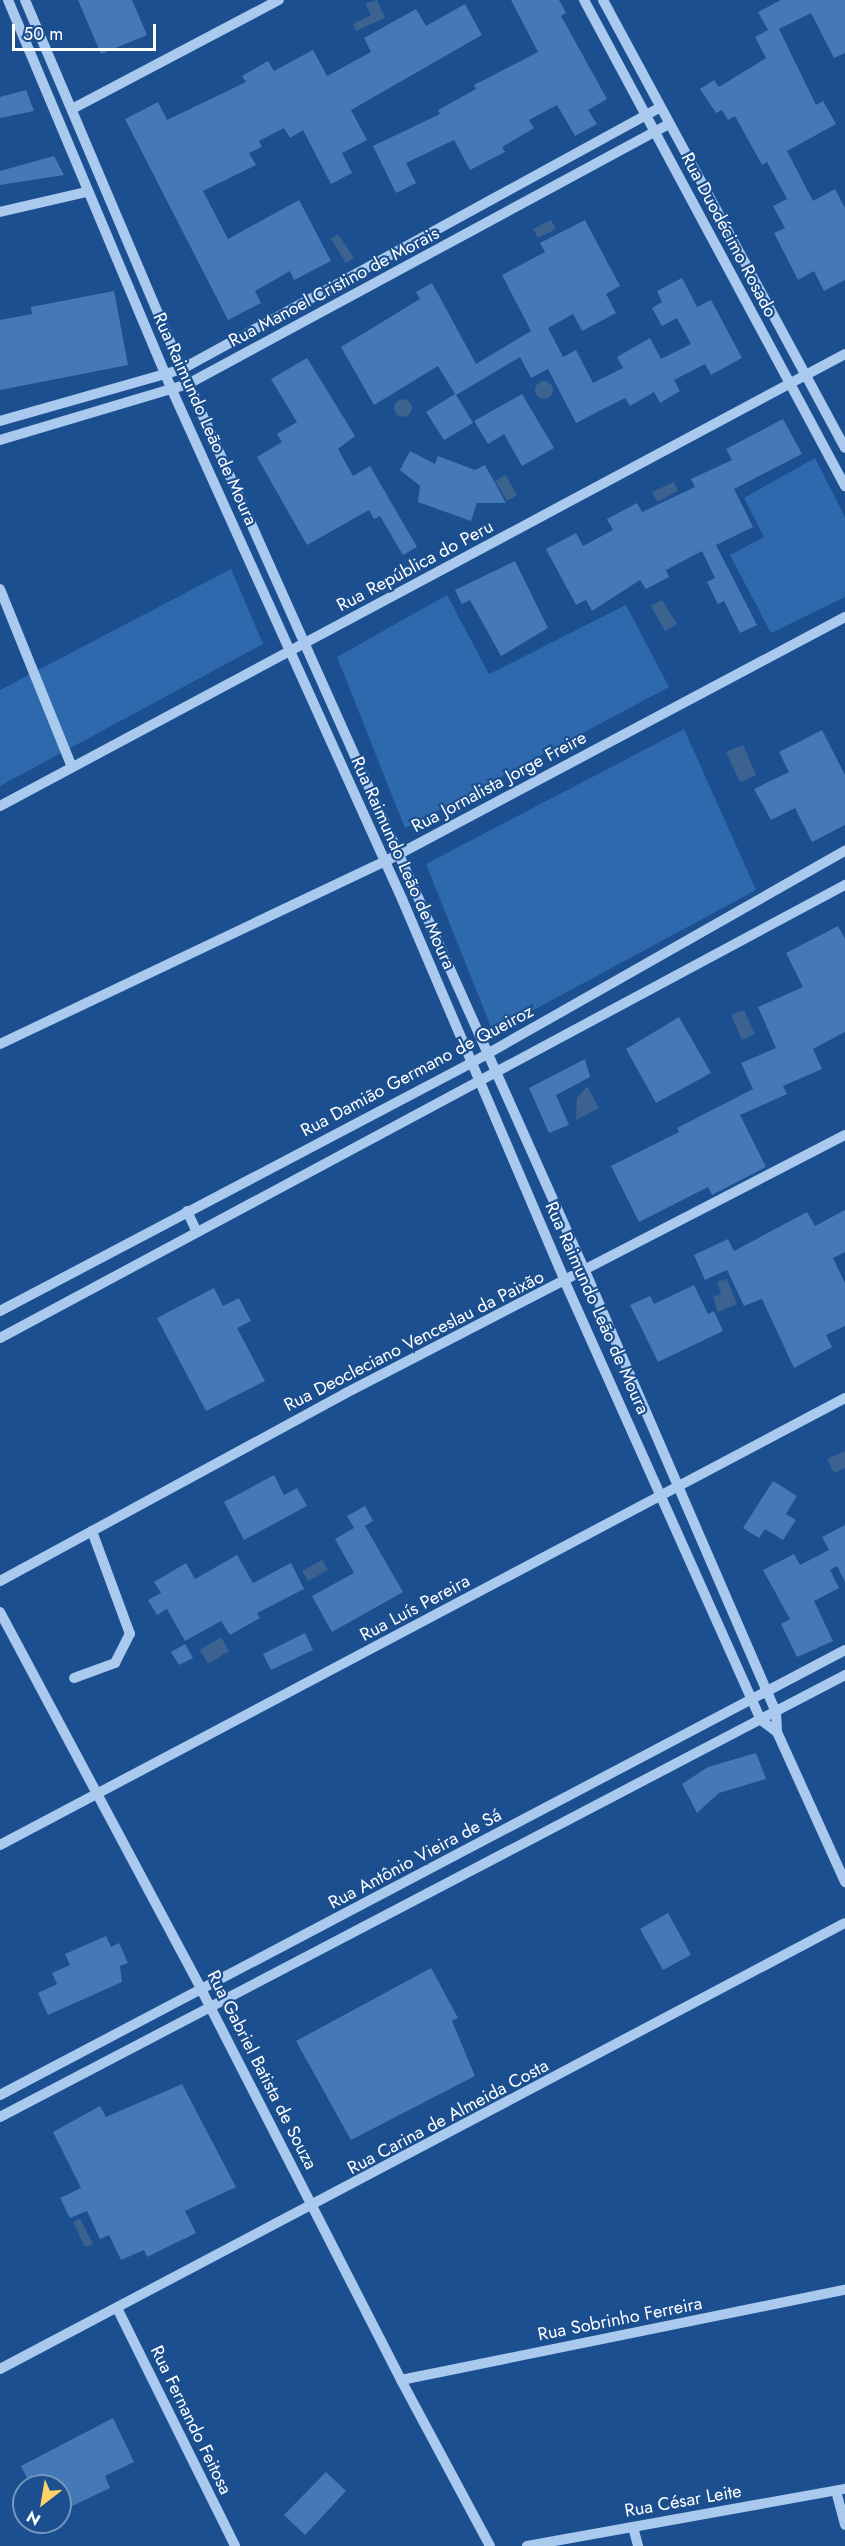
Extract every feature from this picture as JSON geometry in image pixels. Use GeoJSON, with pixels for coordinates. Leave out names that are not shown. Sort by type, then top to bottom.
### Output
{"type":"FeatureCollection","features":[{"type":"Feature","properties":{"kind":"street","name":"Rua Raimundo Leão de Moura"},"geometry":{"type":"LineString","coordinates":[[8,0],[165,374],[291,651],[481,1080],[566,1282],[664,1495],[761,1720],[777,1732]]}},
{"type":"Feature","properties":{"kind":"street","name":"Rua Raimundo Leão de Moura"},"geometry":{"type":"LineString","coordinates":[[25,0],[182,369],[486,1054],[585,1271],[677,1488],[776,1712],[777,1732],[845,1882]]}},
{"type":"Feature","properties":{"kind":"street"},"geometry":{"type":"LineString","coordinates":[[72,109],[279,0]]}},
{"type":"Feature","properties":{"kind":"street","name":"Rua Duodécimo Rosado"},"geometry":{"type":"LineString","coordinates":[[584,0],[845,486]]}},
{"type":"Feature","properties":{"kind":"street","name":"Rua Duodécimo Rosado"},"geometry":{"type":"LineString","coordinates":[[603,0],[659,108],[845,448]]}},
{"type":"Feature","properties":{"kind":"street","name":"Rua Manoel Cristino de Morais"},"geometry":{"type":"LineString","coordinates":[[0,421],[182,369],[659,108]]}},
{"type":"Feature","properties":{"kind":"street","name":"Rua Manoel Cristino de Morais"},"geometry":{"type":"LineString","coordinates":[[0,440],[189,384],[669,124]]}},
{"type":"Feature","properties":{"kind":"street"},"geometry":{"type":"LineString","coordinates":[[0,212],[87,192]]}},
{"type":"Feature","properties":{"kind":"street","name":"Rua República do Peru"},"geometry":{"type":"LineString","coordinates":[[0,806],[845,354]]}},
{"type":"Feature","properties":{"kind":"street"},"geometry":{"type":"LineString","coordinates":[[0,589],[72,767]]}},
{"type":"Feature","properties":{"kind":"street","name":"Rua Jornalista Jorge Freire"},"geometry":{"type":"LineString","coordinates":[[0,1044],[384,862],[845,616]]}},
{"type":"Feature","properties":{"kind":"street","name":"Rua Damião Germano de Queiroz"},"geometry":{"type":"LineString","coordinates":[[0,1311],[472,1062],[845,851]]}},
{"type":"Feature","properties":{"kind":"street"},"geometry":{"type":"LineString","coordinates":[[0,1338],[845,885]]}},
{"type":"Feature","properties":{"kind":"street","name":"Rua Deocleciano Venceslau da Paixão"},"geometry":{"type":"LineString","coordinates":[[0,1581],[344,1394],[566,1282],[845,1135]]}},
{"type":"Feature","properties":{"kind":"street"},"geometry":{"type":"LineString","coordinates":[[187,1211],[197,1232]]}},
{"type":"Feature","properties":{"kind":"street","name":"Rua Luís Pereira"},"geometry":{"type":"LineString","coordinates":[[0,1845],[96,1792],[845,1398]]}},
{"type":"Feature","properties":{"kind":"street"},"geometry":{"type":"LineString","coordinates":[[74,1678],[115,1663],[130,1634],[92,1531]]}},
{"type":"Feature","properties":{"kind":"street","name":"Rua Gabriel Batista de Souza"},"geometry":{"type":"LineString","coordinates":[[0,1612],[212,2009],[401,2380],[490,2546]]}},
{"type":"Feature","properties":{"kind":"street","name":"Rua Antônio Vieira de Sá"},"geometry":{"type":"LineString","coordinates":[[0,2095],[845,1650]]}},
{"type":"Feature","properties":{"kind":"street","name":"Rua Antônio Vieira de Sá"},"geometry":{"type":"LineString","coordinates":[[0,2117],[212,2009],[845,1675]]}},
{"type":"Feature","properties":{"kind":"street","name":"Rua Carina de Almeida Costa"},"geometry":{"type":"LineString","coordinates":[[0,2369],[118,2310],[845,1923]]}},
{"type":"Feature","properties":{"kind":"street","name":"Rua Sobrinho Ferreira"},"geometry":{"type":"LineString","coordinates":[[401,2380],[845,2290]]}},
{"type":"Feature","properties":{"kind":"street","name":"Rua Fernando Feitosa"},"geometry":{"type":"LineString","coordinates":[[118,2310],[235,2546]]}},
{"type":"Feature","properties":{"kind":"street"},"geometry":{"type":"LineString","coordinates":[[841,2490],[845,2526]]}},
{"type":"Feature","properties":{"kind":"street","name":"Rua César Leite"},"geometry":{"type":"LineString","coordinates":[[527,2546],[841,2490]]}},
{"type":"Feature","properties":{"kind":"street"},"geometry":{"type":"LineString","coordinates":[[633,2527],[638,2546]]}},
{"type":"Feature","properties":{"kind":"shaded area"},"geometry":{"type":"Polygon","coordinates":[[[377,0],[385,18],[356,31],[353,24],[371,15],[365,3],[377,0]]]}},
{"type":"Feature","properties":{"kind":"shaded area"},"geometry":{"type":"Polygon","coordinates":[[[551,220],[556,229],[538,238],[533,229],[551,220]]]}},
{"type":"Feature","properties":{"kind":"shaded area"},"geometry":{"type":"Polygon","coordinates":[[[338,234],[354,258],[346,263],[331,239],[338,234]]]}},
{"type":"Feature","properties":{"kind":"shaded area"},"geometry":{"type":"Polygon","coordinates":[[[544,381],[550,384],[553,390],[550,396],[544,399],[538,396],[535,390],[538,384],[544,381]]]}},
{"type":"Feature","properties":{"kind":"shaded area"},"geometry":{"type":"Polygon","coordinates":[[[403,399],[409,402],[412,408],[409,414],[403,417],[397,414],[394,408],[397,402],[403,399]]]}},
{"type":"Feature","properties":{"kind":"shaded area"},"geometry":{"type":"Polygon","coordinates":[[[815,458],[845,517],[845,597],[771,633],[730,555],[764,537],[744,498],[815,458]]]}},
{"type":"Feature","properties":{"kind":"shaded area"},"geometry":{"type":"Polygon","coordinates":[[[506,475],[517,495],[507,501],[495,481],[506,475]]]}},
{"type":"Feature","properties":{"kind":"shaded area"},"geometry":{"type":"Polygon","coordinates":[[[674,482],[678,491],[657,502],[652,492],[674,482]]]}},
{"type":"Feature","properties":{"kind":"shaded area"},"geometry":{"type":"Polygon","coordinates":[[[231,569],[263,644],[0,786],[0,690],[231,569]]]}},
{"type":"Feature","properties":{"kind":"shaded area"},"geometry":{"type":"Polygon","coordinates":[[[447,595],[489,674],[626,605],[669,687],[405,828],[337,657],[447,595]]]}},
{"type":"Feature","properties":{"kind":"shaded area"},"geometry":{"type":"Polygon","coordinates":[[[662,600],[677,624],[665,631],[651,606],[662,600]]]}},
{"type":"Feature","properties":{"kind":"shaded area"},"geometry":{"type":"Polygon","coordinates":[[[684,729],[756,890],[493,1032],[426,864],[684,729]]]}},
{"type":"Feature","properties":{"kind":"shaded area"},"geometry":{"type":"Polygon","coordinates":[[[743,745],[756,775],[740,782],[726,752],[743,745]]]}},
{"type":"Feature","properties":{"kind":"shaded area"},"geometry":{"type":"Polygon","coordinates":[[[744,1010],[755,1034],[742,1040],[731,1015],[744,1010]]]}},
{"type":"Feature","properties":{"kind":"shaded area"},"geometry":{"type":"Polygon","coordinates":[[[587,1086],[599,1108],[576,1120],[577,1098],[587,1086]]]}},
{"type":"Feature","properties":{"kind":"shaded area"},"geometry":{"type":"Polygon","coordinates":[[[727,1279],[737,1304],[718,1312],[713,1297],[721,1294],[717,1282],[727,1279]]]}},
{"type":"Feature","properties":{"kind":"shaded area"},"geometry":{"type":"Polygon","coordinates":[[[845,1451],[845,1468],[834,1473],[827,1459],[845,1451]]]}},
{"type":"Feature","properties":{"kind":"shaded area"},"geometry":{"type":"Polygon","coordinates":[[[322,1560],[328,1570],[308,1581],[302,1571],[322,1560]]]}},
{"type":"Feature","properties":{"kind":"shaded area"},"geometry":{"type":"Polygon","coordinates":[[[221,1637],[229,1651],[208,1664],[200,1650],[221,1637]]]}},
{"type":"Feature","properties":{"kind":"shaded area"},"geometry":{"type":"Polygon","coordinates":[[[80,2219],[93,2244],[85,2247],[73,2222],[80,2219]]]}},
{"type":"Feature","properties":{"kind":"building"},"geometry":{"type":"Polygon","coordinates":[[[78,0],[132,0],[147,35],[101,54],[78,0]]]}},
{"type":"Feature","properties":{"kind":"building"},"geometry":{"type":"Polygon","coordinates":[[[511,0],[559,0],[566,13],[561,16],[607,99],[588,110],[597,124],[575,136],[557,105],[529,120],[534,128],[502,147],[505,152],[470,170],[454,140],[406,163],[416,183],[396,193],[373,146],[440,114],[438,110],[476,89],[474,85],[538,52],[511,0]]]}},
{"type":"Feature","properties":{"kind":"building"},"geometry":{"type":"Polygon","coordinates":[[[781,0],[845,0],[845,53],[834,58],[811,13],[779,29],[816,105],[823,101],[836,124],[787,151],[813,201],[835,189],[845,208],[845,280],[824,291],[814,271],[798,280],[774,233],[785,228],[773,206],[787,199],[767,162],[762,165],[735,116],[728,120],[722,110],[716,113],[700,89],[714,80],[719,87],[766,58],[755,37],[768,30],[758,12],[781,0]]]}},
{"type":"Feature","properties":{"kind":"building"},"geometry":{"type":"Polygon","coordinates":[[[465,4],[482,35],[351,110],[367,140],[342,153],[352,173],[331,184],[303,130],[290,138],[284,128],[259,141],[262,147],[249,153],[256,165],[203,191],[228,239],[299,200],[331,261],[294,280],[290,271],[255,291],[261,303],[228,320],[125,119],[158,102],[167,120],[246,82],[242,76],[268,61],[274,71],[313,50],[327,76],[371,52],[364,38],[416,9],[426,26],[465,4]]]}},
{"type":"Feature","properties":{"kind":"building"},"geometry":{"type":"Polygon","coordinates":[[[26,90],[34,111],[0,118],[0,97],[26,90]]]}},
{"type":"Feature","properties":{"kind":"building"},"geometry":{"type":"Polygon","coordinates":[[[54,156],[64,175],[0,185],[0,171],[54,156]]]}},
{"type":"Feature","properties":{"kind":"building"},"geometry":{"type":"Polygon","coordinates":[[[585,220],[620,286],[606,294],[616,313],[582,331],[573,314],[548,328],[563,357],[576,350],[593,383],[623,368],[617,357],[650,338],[661,359],[691,344],[677,318],[662,326],[652,308],[662,302],[657,291],[682,278],[697,307],[711,300],[742,358],[711,375],[705,364],[674,380],[680,391],[660,403],[654,392],[630,406],[625,398],[576,423],[548,369],[531,378],[520,357],[456,395],[473,423],[444,440],[426,412],[455,394],[438,366],[374,405],[341,347],[420,299],[416,292],[432,283],[476,364],[531,331],[502,275],[545,252],[540,243],[585,220]]]}},
{"type":"Feature","properties":{"kind":"building"},"geometry":{"type":"Polygon","coordinates":[[[114,291],[128,365],[0,390],[0,320],[32,314],[31,307],[114,291]]]}},
{"type":"Feature","properties":{"kind":"building"},"geometry":{"type":"Polygon","coordinates":[[[307,358],[355,436],[338,449],[353,476],[370,466],[417,547],[403,555],[380,516],[374,519],[369,510],[307,545],[257,457],[282,442],[277,434],[297,422],[271,379],[307,358]]]}},
{"type":"Feature","properties":{"kind":"building"},"geometry":{"type":"Polygon","coordinates":[[[522,394],[554,448],[522,466],[504,434],[488,444],[474,421],[522,394]]]}},
{"type":"Feature","properties":{"kind":"building"},"geometry":{"type":"Polygon","coordinates":[[[783,419],[802,454],[734,489],[753,527],[716,545],[757,625],[740,633],[724,601],[718,604],[707,582],[715,578],[702,551],[666,570],[669,577],[646,589],[640,580],[592,611],[586,600],[576,605],[546,549],[576,533],[583,546],[613,530],[607,519],[637,503],[642,512],[695,487],[691,479],[732,460],[726,449],[783,419]]]}},
{"type":"Feature","properties":{"kind":"building"},"geometry":{"type":"Polygon","coordinates":[[[410,451],[435,464],[438,456],[475,470],[485,465],[506,503],[477,503],[471,521],[418,502],[420,486],[400,470],[410,451]]]}},
{"type":"Feature","properties":{"kind":"building"},"geometry":{"type":"Polygon","coordinates":[[[515,561],[548,628],[501,656],[470,600],[462,604],[455,590],[515,561]]]}},
{"type":"Feature","properties":{"kind":"building"},"geometry":{"type":"Polygon","coordinates":[[[822,730],[845,775],[845,825],[812,842],[795,808],[771,820],[754,789],[789,772],[779,752],[822,730]]]}},
{"type":"Feature","properties":{"kind":"building"},"geometry":{"type":"Polygon","coordinates":[[[838,926],[845,939],[845,1032],[813,1049],[822,1069],[783,1086],[787,1094],[740,1115],[766,1167],[712,1195],[708,1187],[639,1222],[611,1166],[679,1132],[677,1128],[753,1089],[741,1063],[776,1048],[758,1007],[803,987],[786,953],[838,926]]]}},
{"type":"Feature","properties":{"kind":"building"},"geometry":{"type":"Polygon","coordinates":[[[679,1017],[711,1073],[656,1103],[626,1049],[679,1017]]]}},
{"type":"Feature","properties":{"kind":"building"},"geometry":{"type":"Polygon","coordinates":[[[585,1059],[590,1077],[556,1095],[569,1125],[549,1133],[529,1088],[585,1059]]]}},
{"type":"Feature","properties":{"kind":"building"},"geometry":{"type":"Polygon","coordinates":[[[845,1210],[845,1252],[833,1258],[845,1283],[845,1326],[826,1335],[832,1347],[794,1368],[762,1299],[744,1306],[727,1270],[705,1280],[694,1255],[728,1239],[734,1251],[807,1212],[815,1226],[845,1210]]]}},
{"type":"Feature","properties":{"kind":"building"},"geometry":{"type":"Polygon","coordinates":[[[694,1285],[708,1314],[714,1311],[723,1331],[658,1362],[630,1305],[650,1296],[654,1304],[694,1285]]]}},
{"type":"Feature","properties":{"kind":"building"},"geometry":{"type":"Polygon","coordinates":[[[214,1288],[223,1306],[239,1298],[251,1321],[237,1328],[265,1381],[206,1411],[157,1318],[214,1288]]]}},
{"type":"Feature","properties":{"kind":"building"},"geometry":{"type":"Polygon","coordinates":[[[274,1475],[284,1495],[297,1488],[307,1506],[244,1540],[224,1502],[274,1475]]]}},
{"type":"Feature","properties":{"kind":"building"},"geometry":{"type":"Polygon","coordinates":[[[773,1481],[797,1496],[786,1514],[796,1520],[783,1540],[765,1529],[759,1538],[743,1528],[773,1481]]]}},
{"type":"Feature","properties":{"kind":"building"},"geometry":{"type":"Polygon","coordinates":[[[365,1506],[373,1521],[365,1526],[403,1592],[332,1632],[312,1596],[354,1573],[335,1539],[354,1528],[347,1516],[365,1506]]]}},
{"type":"Feature","properties":{"kind":"building"},"geometry":{"type":"Polygon","coordinates":[[[845,1525],[845,1582],[837,1566],[830,1570],[839,1588],[814,1601],[833,1641],[797,1657],[781,1624],[790,1619],[763,1570],[794,1554],[800,1565],[829,1550],[822,1537],[845,1525]]]}},
{"type":"Feature","properties":{"kind":"building"},"geometry":{"type":"Polygon","coordinates":[[[237,1555],[253,1583],[291,1563],[304,1589],[257,1613],[260,1618],[230,1635],[221,1621],[185,1641],[167,1609],[157,1615],[148,1600],[161,1593],[154,1582],[186,1563],[195,1579],[237,1555]]]}},
{"type":"Feature","properties":{"kind":"building"},"geometry":{"type":"Polygon","coordinates":[[[305,1633],[313,1650],[271,1670],[263,1654],[305,1633]]]}},
{"type":"Feature","properties":{"kind":"building"},"geometry":{"type":"Polygon","coordinates":[[[185,1644],[193,1658],[179,1665],[171,1652],[185,1644]]]}},
{"type":"Feature","properties":{"kind":"building"},"geometry":{"type":"Polygon","coordinates":[[[756,1753],[766,1779],[719,1793],[697,1813],[682,1784],[708,1767],[756,1753]]]}},
{"type":"Feature","properties":{"kind":"building"},"geometry":{"type":"Polygon","coordinates":[[[668,1913],[691,1955],[663,1970],[640,1929],[668,1913]]]}},
{"type":"Feature","properties":{"kind":"building"},"geometry":{"type":"Polygon","coordinates":[[[106,1936],[111,1947],[119,1943],[128,1963],[120,1966],[122,1982],[48,2015],[38,1993],[57,1984],[52,1973],[70,1965],[65,1954],[106,1936]]]}},
{"type":"Feature","properties":{"kind":"building"},"geometry":{"type":"Polygon","coordinates":[[[431,1968],[458,2018],[452,2021],[475,2076],[351,2140],[296,2041],[431,1968]]]}},
{"type":"Feature","properties":{"kind":"building"},"geometry":{"type":"Polygon","coordinates":[[[182,2084],[236,2187],[185,2211],[196,2233],[147,2257],[144,2250],[121,2260],[109,2235],[100,2239],[87,2211],[70,2218],[60,2198],[81,2188],[53,2132],[100,2106],[106,2117],[182,2084]]]}},
{"type":"Feature","properties":{"kind":"building"},"geometry":{"type":"Polygon","coordinates":[[[113,2418],[134,2462],[105,2476],[110,2488],[72,2506],[72,2474],[25,2474],[21,2466],[113,2418]]]}},
{"type":"Feature","properties":{"kind":"building"},"geometry":{"type":"Polygon","coordinates":[[[326,2472],[346,2491],[305,2535],[284,2515],[326,2472]]]}}]}
